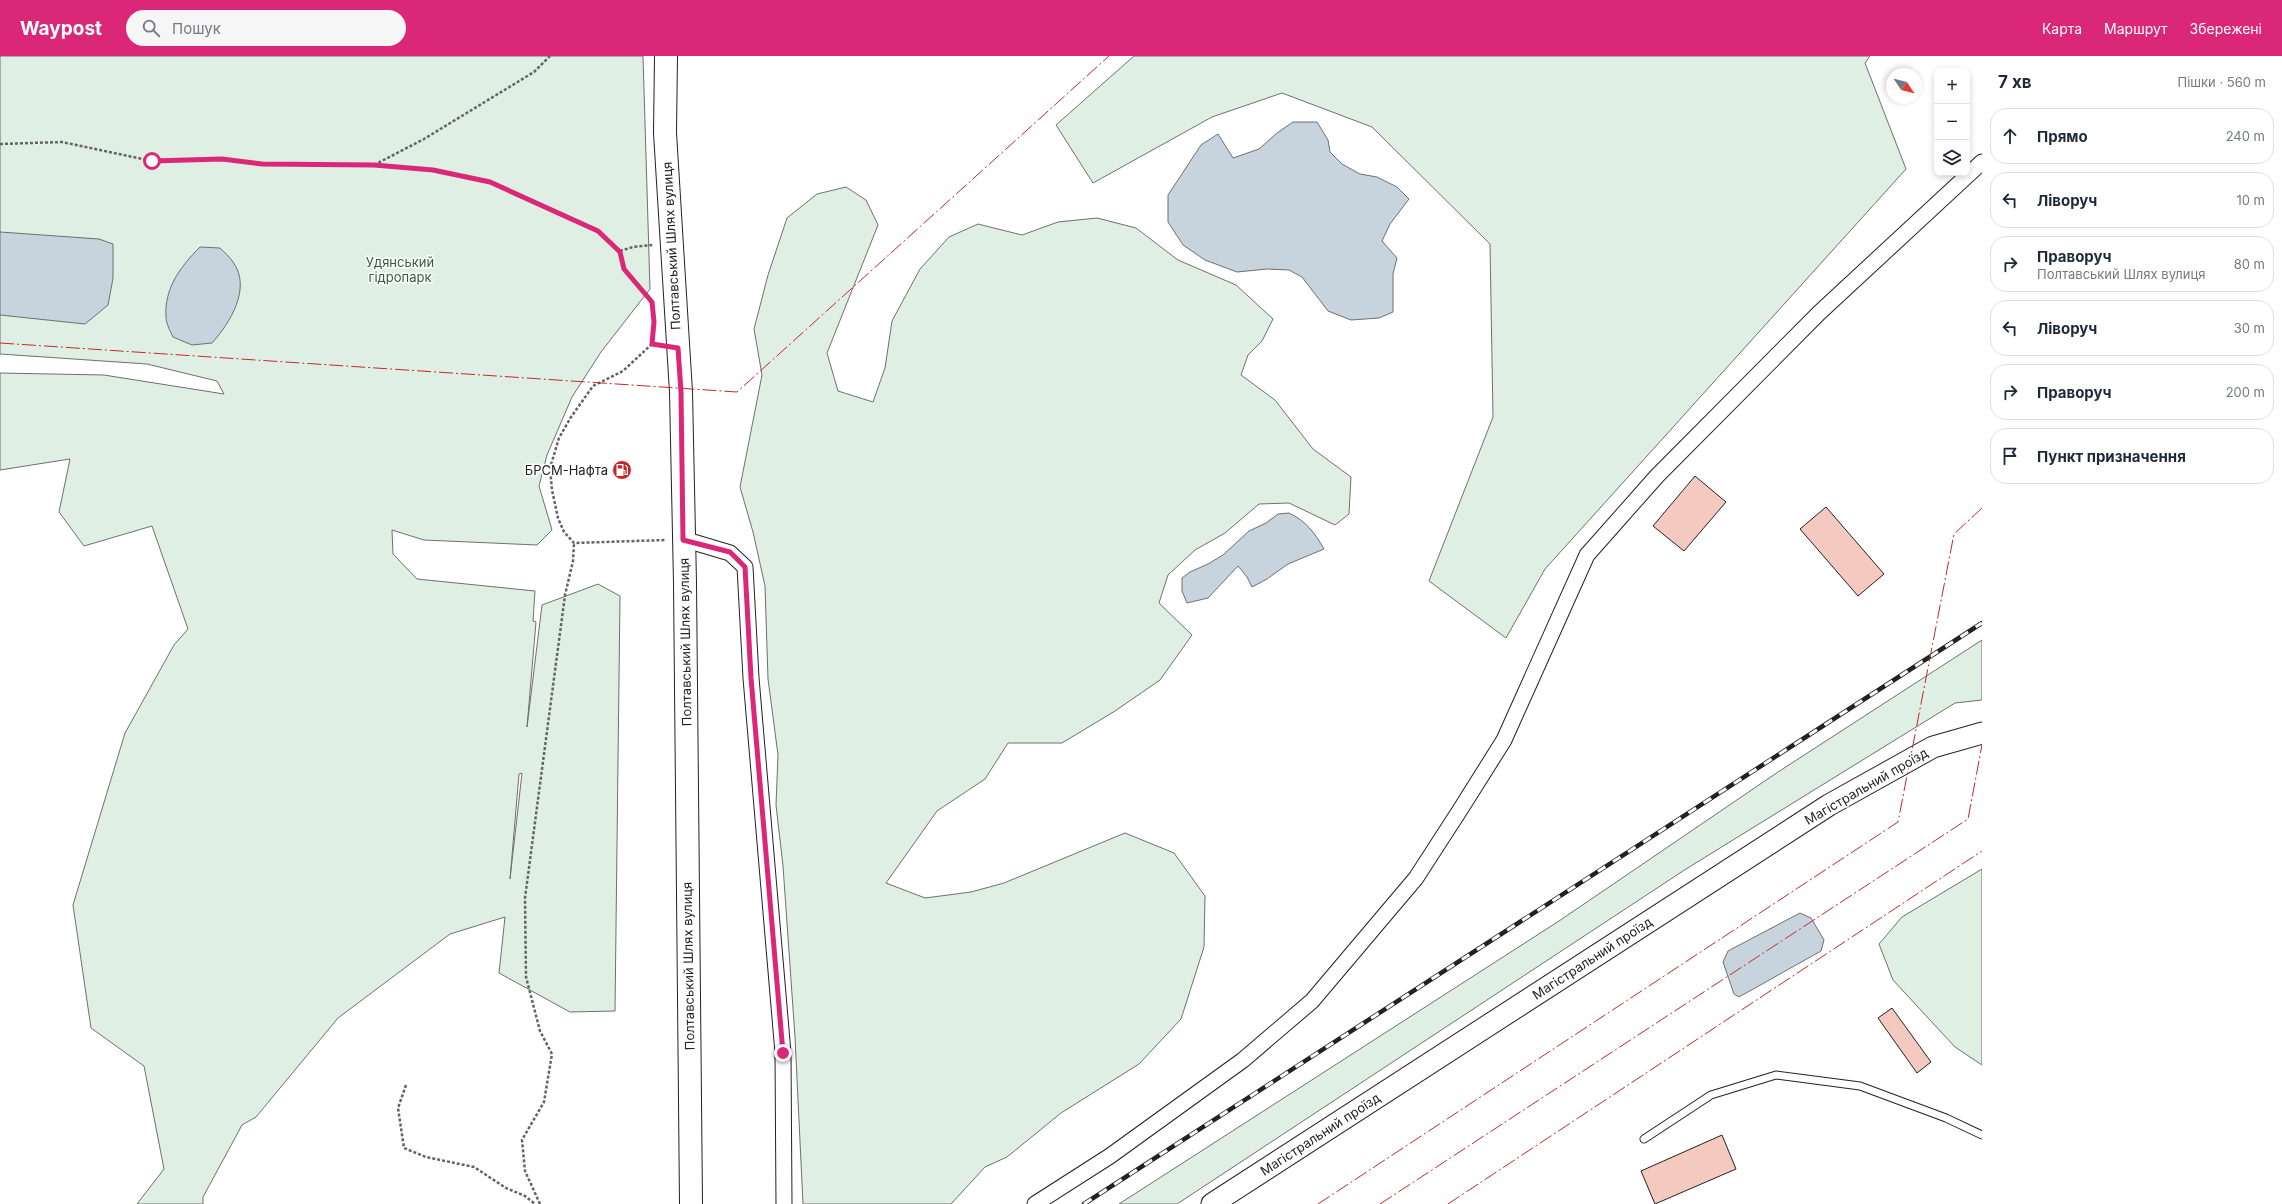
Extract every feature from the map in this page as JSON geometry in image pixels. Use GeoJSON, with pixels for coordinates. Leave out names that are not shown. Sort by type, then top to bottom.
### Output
{"type":"FeatureCollection","features":[{"type":"Feature","properties":{"kind":"main road","name":"Полтавський Шлях вулиця"},"geometry":{"type":"LineString","coordinates":[[666,56],[665,133],[681,392],[691,1204]]}},
{"type":"Feature","properties":{"kind":"main road","name":"Магістральний проїзд"},"geometry":{"type":"LineString","coordinates":[[1212,1204],[1829,805],[1933,747],[1982,733]]}},
{"type":"Feature","properties":{"kind":"street"},"geometry":{"type":"LineString","coordinates":[[1035,1204],[1110,1156],[1243,1060],[1312,1001],[1416,878],[1504,740],[1587,555],[1657,476],[1819,314],[1982,162]]}},
{"type":"Feature","properties":{"kind":"street"},"geometry":{"type":"LineString","coordinates":[[683,540],[730,552],[745,567],[751,678],[783,1053],[784,1204]]}},
{"type":"Feature","properties":{"kind":"lane"},"geometry":{"type":"LineString","coordinates":[[1644,1139],[1711,1095],[1776,1075],[1860,1086],[1946,1118],[1982,1135]]}},
{"type":"Feature","properties":{"kind":"path"},"geometry":{"type":"LineString","coordinates":[[374,165],[424,139],[534,72],[550,56]]}},
{"type":"Feature","properties":{"kind":"path"},"geometry":{"type":"LineString","coordinates":[[0,144],[62,142],[152,161],[222,159],[262,164],[374,165],[433,170],[490,182],[598,231],[620,252],[624,269],[652,302],[654,322],[652,344],[623,371],[593,386],[571,416],[559,438],[550,468],[552,490],[558,518],[564,532],[574,543],[573,561],[564,595],[525,898],[526,977],[540,1032],[552,1054],[544,1102],[522,1140],[526,1171],[540,1204]]}},
{"type":"Feature","properties":{"kind":"path"},"geometry":{"type":"LineString","coordinates":[[620,252],[633,247],[671,244]]}},
{"type":"Feature","properties":{"kind":"path"},"geometry":{"type":"LineString","coordinates":[[652,344],[678,348]]}},
{"type":"Feature","properties":{"kind":"path"},"geometry":{"type":"LineString","coordinates":[[574,543],[683,540]]}},
{"type":"Feature","properties":{"kind":"path"},"geometry":{"type":"LineString","coordinates":[[406,1085],[398,1108],[404,1148],[426,1157],[474,1167],[506,1188],[525,1196],[535,1204]]}},
{"type":"Feature","properties":{"kind":"green space","name":"Удянський гідропарк"},"geometry":{"type":"Polygon","coordinates":[[[0,56],[643,56],[650,289],[601,352],[572,397],[547,455],[539,486],[552,530],[537,545],[424,540],[392,530],[393,554],[417,579],[535,591],[533,621],[536,622],[527,727],[542,605],[598,584],[620,596],[615,1011],[570,1012],[499,973],[505,917],[450,934],[338,1018],[256,1117],[242,1125],[203,1197],[203,1204],[137,1204],[164,1169],[144,1066],[91,1028],[73,905],[125,733],[174,645],[188,629],[152,526],[84,546],[59,512],[70,459],[0,470],[0,373],[104,375],[224,394],[217,381],[147,364],[0,354],[0,56]],[[522,773],[519,774],[510,879],[522,773]]]}},
{"type":"Feature","properties":{"kind":"green space"},"geometry":{"type":"Polygon","coordinates":[[[1134,56],[1870,56],[1865,63],[1906,169],[1545,569],[1506,638],[1429,581],[1493,417],[1490,244],[1372,127],[1282,93],[1212,117],[1093,183],[1056,125],[1134,56]]]}},
{"type":"Feature","properties":{"kind":"green space"},"geometry":{"type":"Polygon","coordinates":[[[846,187],[866,200],[878,225],[827,353],[838,391],[873,402],[885,368],[892,321],[920,269],[949,237],[978,224],[1022,235],[1058,222],[1097,218],[1136,228],[1178,260],[1236,285],[1273,319],[1262,341],[1248,355],[1241,375],[1275,400],[1313,449],[1351,477],[1349,514],[1335,525],[1289,503],[1259,504],[1225,533],[1195,550],[1168,575],[1159,603],[1192,635],[1160,680],[1115,711],[1062,743],[1008,743],[985,779],[937,811],[886,883],[925,898],[971,892],[1004,883],[1125,833],[1174,853],[1205,896],[1204,947],[1181,1019],[1139,1064],[1061,1113],[1007,1157],[985,1167],[951,1204],[803,1204],[795,1037],[783,866],[776,805],[778,755],[768,679],[765,586],[753,532],[740,487],[762,375],[754,329],[768,275],[787,218],[817,194],[846,187]]]}},
{"type":"Feature","properties":{"kind":"green space"},"geometry":{"type":"Polygon","coordinates":[[[1982,640],[1982,700],[1955,703],[1686,869],[1177,1204],[1119,1204],[1559,921],[1778,772],[1982,640]]]}},
{"type":"Feature","properties":{"kind":"green space"},"geometry":{"type":"Polygon","coordinates":[[[1982,869],[1982,1065],[1955,1047],[1893,980],[1879,944],[1902,917],[1982,869]]]}},
{"type":"Feature","properties":{"kind":"shaded area"},"geometry":{"type":"Polygon","coordinates":[[[1293,122],[1317,122],[1328,140],[1330,152],[1342,164],[1360,174],[1377,177],[1397,187],[1409,199],[1390,224],[1382,241],[1397,258],[1393,274],[1393,312],[1379,318],[1351,320],[1328,311],[1302,277],[1289,270],[1267,269],[1237,272],[1205,260],[1183,245],[1168,222],[1168,195],[1201,145],[1218,134],[1233,158],[1259,149],[1277,133],[1293,122]]]}},
{"type":"Feature","properties":{"kind":"shaded area"},"geometry":{"type":"Polygon","coordinates":[[[0,232],[99,239],[113,244],[113,278],[108,305],[85,324],[0,315],[0,232]]]}},
{"type":"Feature","properties":{"kind":"shaded area"},"geometry":{"type":"Polygon","coordinates":[[[200,247],[220,248],[233,262],[238,272],[240,283],[236,305],[226,326],[212,343],[192,345],[173,337],[168,327],[166,306],[175,278],[186,262],[200,247]]]}},
{"type":"Feature","properties":{"kind":"shaded area"},"geometry":{"type":"Polygon","coordinates":[[[1289,513],[1310,528],[1324,549],[1288,564],[1267,579],[1252,587],[1247,577],[1238,566],[1208,598],[1187,603],[1182,591],[1182,578],[1190,572],[1223,555],[1249,531],[1266,523],[1278,514],[1289,513]]]}},
{"type":"Feature","properties":{"kind":"shaded area"},"geometry":{"type":"Polygon","coordinates":[[[1800,913],[1811,918],[1824,940],[1821,951],[1739,997],[1734,994],[1723,962],[1728,951],[1800,913]]]}},
{"type":"Feature","properties":{"kind":"building"},"geometry":{"type":"Polygon","coordinates":[[[1695,476],[1726,502],[1684,551],[1653,526],[1695,476]]]}},
{"type":"Feature","properties":{"kind":"building"},"geometry":{"type":"Polygon","coordinates":[[[1826,507],[1884,574],[1858,596],[1800,529],[1826,507]]]}},
{"type":"Feature","properties":{"kind":"building"},"geometry":{"type":"Polygon","coordinates":[[[1892,1008],[1931,1062],[1917,1073],[1878,1018],[1892,1008]]]}},
{"type":"Feature","properties":{"kind":"building"},"geometry":{"type":"Polygon","coordinates":[[[1722,1135],[1736,1169],[1655,1204],[1641,1171],[1722,1135]]]}},
{"type":"Feature","properties":{"kind":"railway"},"geometry":{"type":"LineString","coordinates":[[1084,1204],[1982,623]]}},
{"type":"Feature","properties":{"kind":"power"},"geometry":{"type":"LineString","coordinates":[[0,343],[737,392],[1109,56]]}},
{"type":"Feature","properties":{"kind":"power"},"geometry":{"type":"LineString","coordinates":[[1318,1204],[1898,822],[1954,534],[1982,508]]}},
{"type":"Feature","properties":{"kind":"power"},"geometry":{"type":"LineString","coordinates":[[1380,1204],[1968,819],[1982,745]]}},
{"type":"Feature","properties":{"kind":"power"},"geometry":{"type":"LineString","coordinates":[[1448,1204],[1982,851]]}},
{"type":"Feature","properties":{"kind":"place","name":"БРСМ-Нафта"},"geometry":{"type":"Point","coordinates":[622,470]}},
{"type":"Feature","properties":{"kind":"route"},"geometry":{"type":"LineString","coordinates":[[152,161],[222,159],[262,164],[316,163],[374,165],[433,170],[490,182],[598,231],[620,252],[624,269],[652,302],[654,322],[652,344],[678,348],[681,392],[683,540],[730,552],[745,567],[751,678],[783,1053]]}}]}
